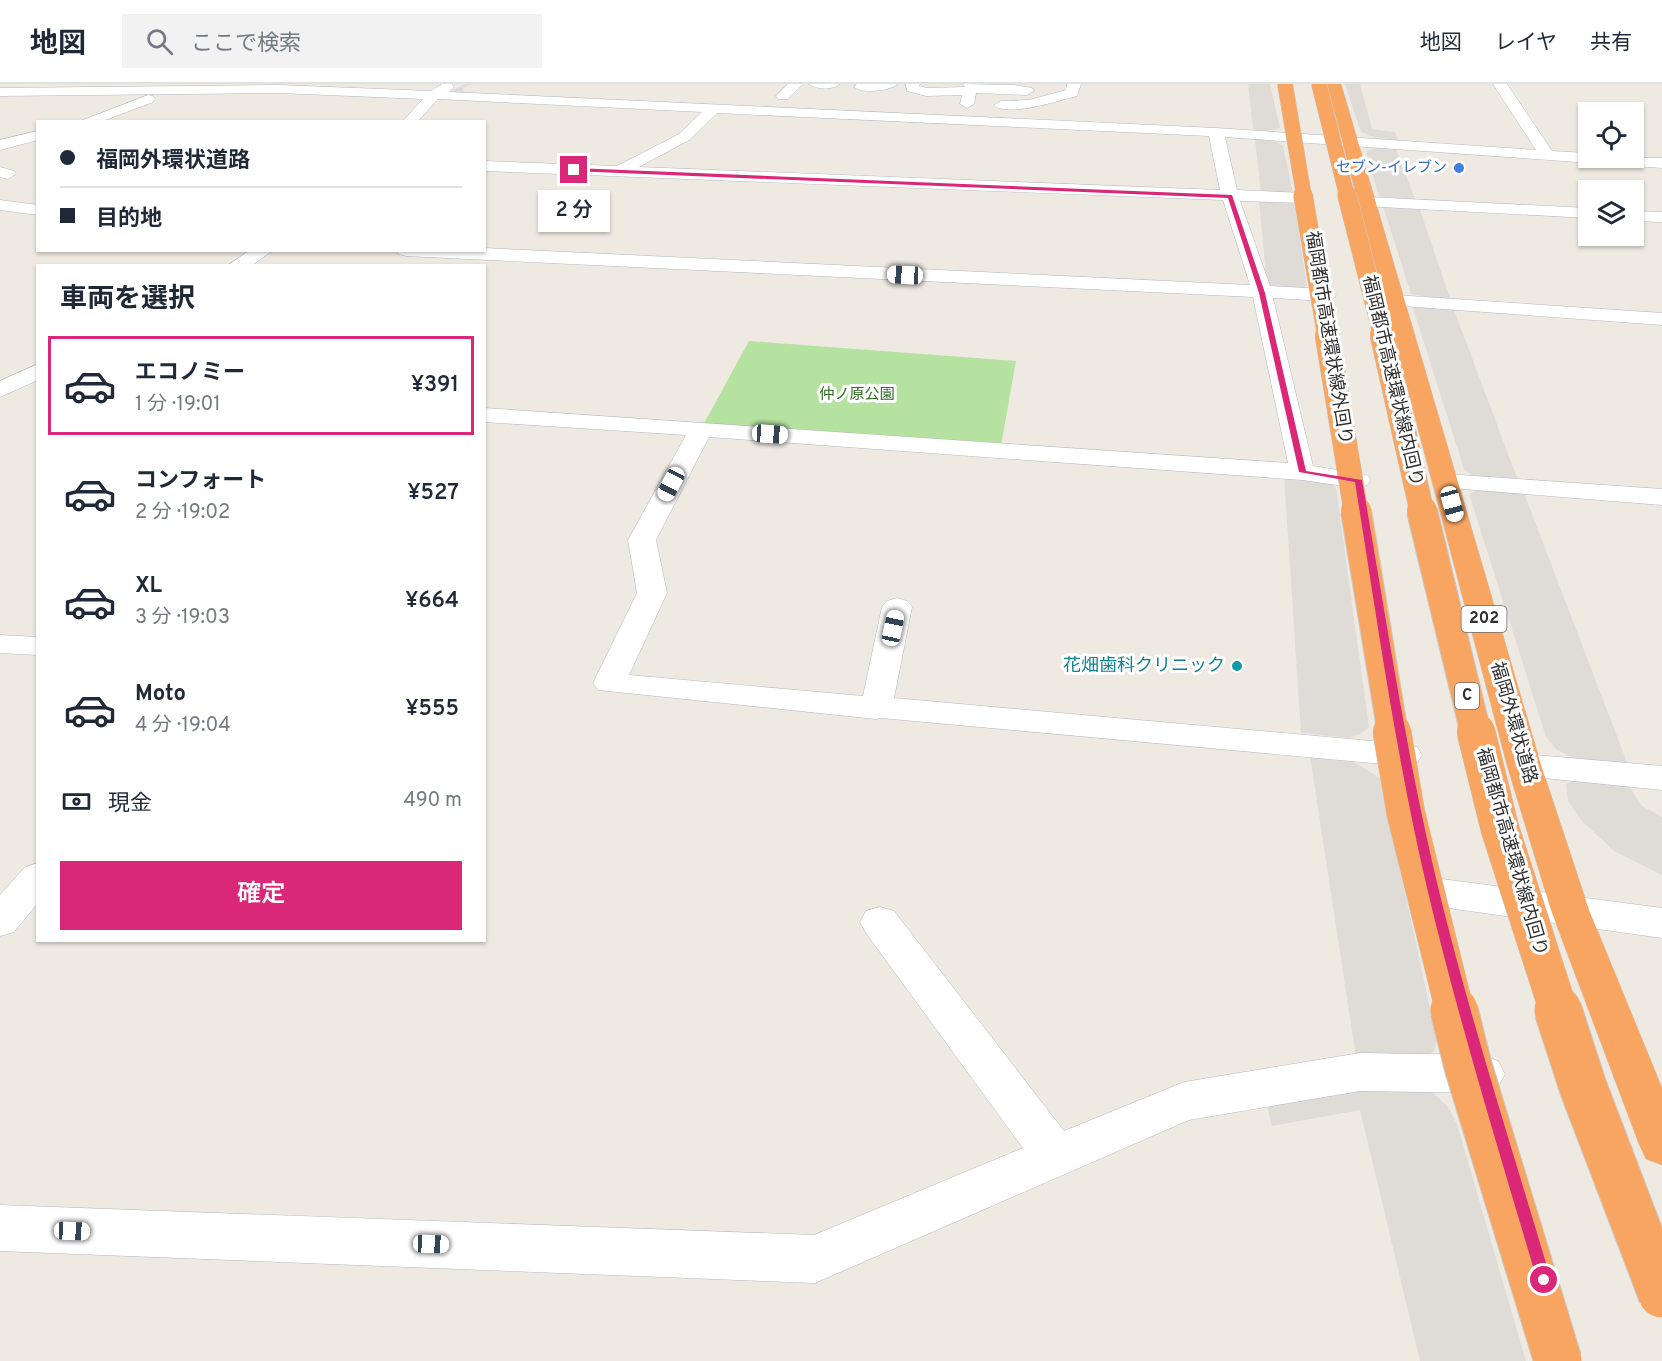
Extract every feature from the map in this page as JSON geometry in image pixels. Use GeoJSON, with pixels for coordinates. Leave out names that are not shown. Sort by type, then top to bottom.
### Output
{"type":"FeatureCollection","features":[{"type":"Feature","properties":{"kind":"highway"},"geometry":{"type":"LineString","coordinates":[[1283,84],[1304,198],[1326,295],[1404,755],[1434,892],[1483,1074],[1569,1361]]}},
{"type":"Feature","properties":{"kind":"highway","name":"福岡都市高速環状線外回り"},"geometry":{"type":"LineString","coordinates":[[1283,84],[1406,814],[1468,1066],[1558,1361]]}},
{"type":"Feature","properties":{"kind":"highway","name":"福岡都市高速環状線内回り"},"geometry":{"type":"LineString","coordinates":[[1319,84],[1383,337],[1428,538],[1500,830],[1583,1087],[1662,1293]]}},
{"type":"Feature","properties":{"kind":"highway","name":"福岡外環状道路"},"geometry":{"type":"LineString","coordinates":[[1334,84],[1524,765],[1570,910],[1662,1144]]}},
{"type":"Feature","properties":{"kind":"street"},"geometry":{"type":"LineString","coordinates":[[411,120],[434,94],[453,84]]}},
{"type":"Feature","properties":{"kind":"street"},"geometry":{"type":"LineString","coordinates":[[796,84],[777,96],[832,91]]}},
{"type":"Feature","properties":{"kind":"street"},"geometry":{"type":"LineString","coordinates":[[816,84],[832,91]]}},
{"type":"Feature","properties":{"kind":"street"},"geometry":{"type":"LineString","coordinates":[[873,100],[855,99],[862,86],[891,84]]}},
{"type":"Feature","properties":{"kind":"street"},"geometry":{"type":"LineString","coordinates":[[898,84],[896,101],[1023,105],[1072,93],[1074,84]]}},
{"type":"Feature","properties":{"kind":"street"},"geometry":{"type":"LineString","coordinates":[[913,84],[912,88],[926,92],[965,91],[976,104]]}},
{"type":"Feature","properties":{"kind":"street"},"geometry":{"type":"LineString","coordinates":[[970,84],[973,89],[1015,88],[1029,92],[1023,105]]}},
{"type":"Feature","properties":{"kind":"street"},"geometry":{"type":"LineString","coordinates":[[1500,84],[1547,155]]}},
{"type":"Feature","properties":{"kind":"street"},"geometry":{"type":"LineString","coordinates":[[0,92],[224,86],[434,94],[1292,136],[1662,163]]}},
{"type":"Feature","properties":{"kind":"street"},"geometry":{"type":"LineString","coordinates":[[90,120],[168,88]]}},
{"type":"Feature","properties":{"kind":"street"},"geometry":{"type":"LineString","coordinates":[[618,172],[684,136],[713,109]]}},
{"type":"Feature","properties":{"kind":"street"},"geometry":{"type":"LineString","coordinates":[[1216,132],[1230,196],[1262,293],[1302,472]]}},
{"type":"Feature","properties":{"kind":"street"},"geometry":{"type":"LineString","coordinates":[[0,145],[36,136]]}},
{"type":"Feature","properties":{"kind":"street"},"geometry":{"type":"LineString","coordinates":[[486,166],[1304,198]]}},
{"type":"Feature","properties":{"kind":"street"},"geometry":{"type":"LineString","coordinates":[[1368,202],[1578,212]]}},
{"type":"Feature","properties":{"kind":"street"},"geometry":{"type":"LineString","coordinates":[[0,204],[36,210]]}},
{"type":"Feature","properties":{"kind":"street"},"geometry":{"type":"LineString","coordinates":[[1644,216],[1662,217]]}},
{"type":"Feature","properties":{"kind":"street"},"geometry":{"type":"LineString","coordinates":[[240,264],[260,252]]}},
{"type":"Feature","properties":{"kind":"street"},"geometry":{"type":"LineString","coordinates":[[446,252],[1326,295]]}},
{"type":"Feature","properties":{"kind":"street"},"geometry":{"type":"LineString","coordinates":[[1395,301],[1662,319]]}},
{"type":"Feature","properties":{"kind":"street"},"geometry":{"type":"LineString","coordinates":[[4,385],[36,371]]}},
{"type":"Feature","properties":{"kind":"street"},"geometry":{"type":"LineString","coordinates":[[4,385],[36,385]]}},
{"type":"Feature","properties":{"kind":"street"},"geometry":{"type":"LineString","coordinates":[[486,415],[1302,472],[1358,480]]}},
{"type":"Feature","properties":{"kind":"street"},"geometry":{"type":"LineString","coordinates":[[701,429],[642,540],[652,593],[609,683],[876,709],[1404,755]]}},
{"type":"Feature","properties":{"kind":"street"},"geometry":{"type":"LineString","coordinates":[[1446,482],[1662,497]]}},
{"type":"Feature","properties":{"kind":"street"},"geometry":{"type":"LineString","coordinates":[[876,709],[897,607]]}},
{"type":"Feature","properties":{"kind":"street"},"geometry":{"type":"LineString","coordinates":[[0,644],[36,646]]}},
{"type":"Feature","properties":{"kind":"street"},"geometry":{"type":"LineString","coordinates":[[1524,765],[1662,778]]}},
{"type":"Feature","properties":{"kind":"street"},"geometry":{"type":"LineString","coordinates":[[0,921],[36,879]]}},
{"type":"Feature","properties":{"kind":"street"},"geometry":{"type":"LineString","coordinates":[[1434,892],[1662,923]]}},
{"type":"Feature","properties":{"kind":"street"},"geometry":{"type":"LineString","coordinates":[[880,922],[1056,1156]]}},
{"type":"Feature","properties":{"kind":"street"},"geometry":{"type":"LineString","coordinates":[[0,1228],[815,1259],[1184,1101],[1360,1072],[1483,1074]]}},
{"type":"Feature","properties":{"kind":"green space","name":"仲ノ原公園"},"geometry":{"type":"Polygon","coordinates":[[[749,341],[1016,361],[1000,451],[701,429],[749,341]]]}},
{"type":"Feature","properties":{"kind":"shaded area"},"geometry":{"type":"Polygon","coordinates":[[[464,84],[471,84],[463,88],[464,92],[1253,130],[1248,84],[1270,84],[1280,128],[1262,132],[455,93],[452,91],[464,84]]]}},
{"type":"Feature","properties":{"kind":"shaded area"},"geometry":{"type":"Polygon","coordinates":[[[1345,84],[1360,84],[1372,129],[1395,132],[1398,140],[1377,138],[1361,132],[1345,84]]]}},
{"type":"Feature","properties":{"kind":"shaded area"},"geometry":{"type":"Polygon","coordinates":[[[1255,139],[1277,142],[1283,146],[1293,193],[1261,194],[1255,139]]]}},
{"type":"Feature","properties":{"kind":"shaded area"},"geometry":{"type":"Polygon","coordinates":[[[1377,147],[1395,147],[1416,202],[1379,196],[1366,152],[1377,147]]]}},
{"type":"Feature","properties":{"kind":"shaded area"},"geometry":{"type":"Polygon","coordinates":[[[1259,199],[1292,202],[1295,207],[1307,286],[1297,289],[1267,287],[1259,199]]]}},
{"type":"Feature","properties":{"kind":"shaded area"},"geometry":{"type":"Polygon","coordinates":[[[1383,206],[1419,207],[1451,301],[1411,294],[1383,206]]]}},
{"type":"Feature","properties":{"kind":"shaded area"},"geometry":{"type":"Polygon","coordinates":[[[1420,305],[1453,307],[1519,483],[1498,482],[1472,475],[1464,469],[1413,308],[1420,305]]]}},
{"type":"Feature","properties":{"kind":"shaded area"},"geometry":{"type":"Polygon","coordinates":[[[1284,476],[1330,483],[1336,488],[1369,727],[1362,733],[1349,738],[1301,733],[1284,476]]]}},
{"type":"Feature","properties":{"kind":"shaded area"},"geometry":{"type":"Polygon","coordinates":[[[1476,491],[1524,493],[1628,765],[1573,758],[1556,749],[1546,737],[1471,500],[1470,494],[1476,491]]]}},
{"type":"Feature","properties":{"kind":"shaded area"},"geometry":{"type":"Polygon","coordinates":[[[1310,756],[1354,762],[1380,778],[1437,1040],[1434,1051],[1426,1057],[1356,1057],[1310,756]]]}},
{"type":"Feature","properties":{"kind":"shaded area"},"geometry":{"type":"Polygon","coordinates":[[[1577,779],[1629,786],[1642,806],[1662,817],[1662,875],[1614,851],[1582,821],[1568,801],[1566,784],[1577,779]]]}},
{"type":"Feature","properties":{"kind":"shaded area"},"geometry":{"type":"Polygon","coordinates":[[[1358,1087],[1430,1090],[1447,1106],[1457,1124],[1526,1361],[1420,1361],[1360,1110],[1272,1126],[1267,1106],[1358,1087]]]}},
{"type":"Feature","properties":{"kind":"place","name":"セブン-イレブン"},"geometry":{"type":"Point","coordinates":[1459,168]}},
{"type":"Feature","properties":{"kind":"place","name":"花畑歯科クリニック"},"geometry":{"type":"Point","coordinates":[1237,666]}},
{"type":"Feature","properties":{"kind":"route"},"geometry":{"type":"LineString","coordinates":[[574,170],[1230,196],[1262,293],[1302,472],[1358,480],[1404,755],[1434,892],[1483,1074],[1544,1280]]}}]}
